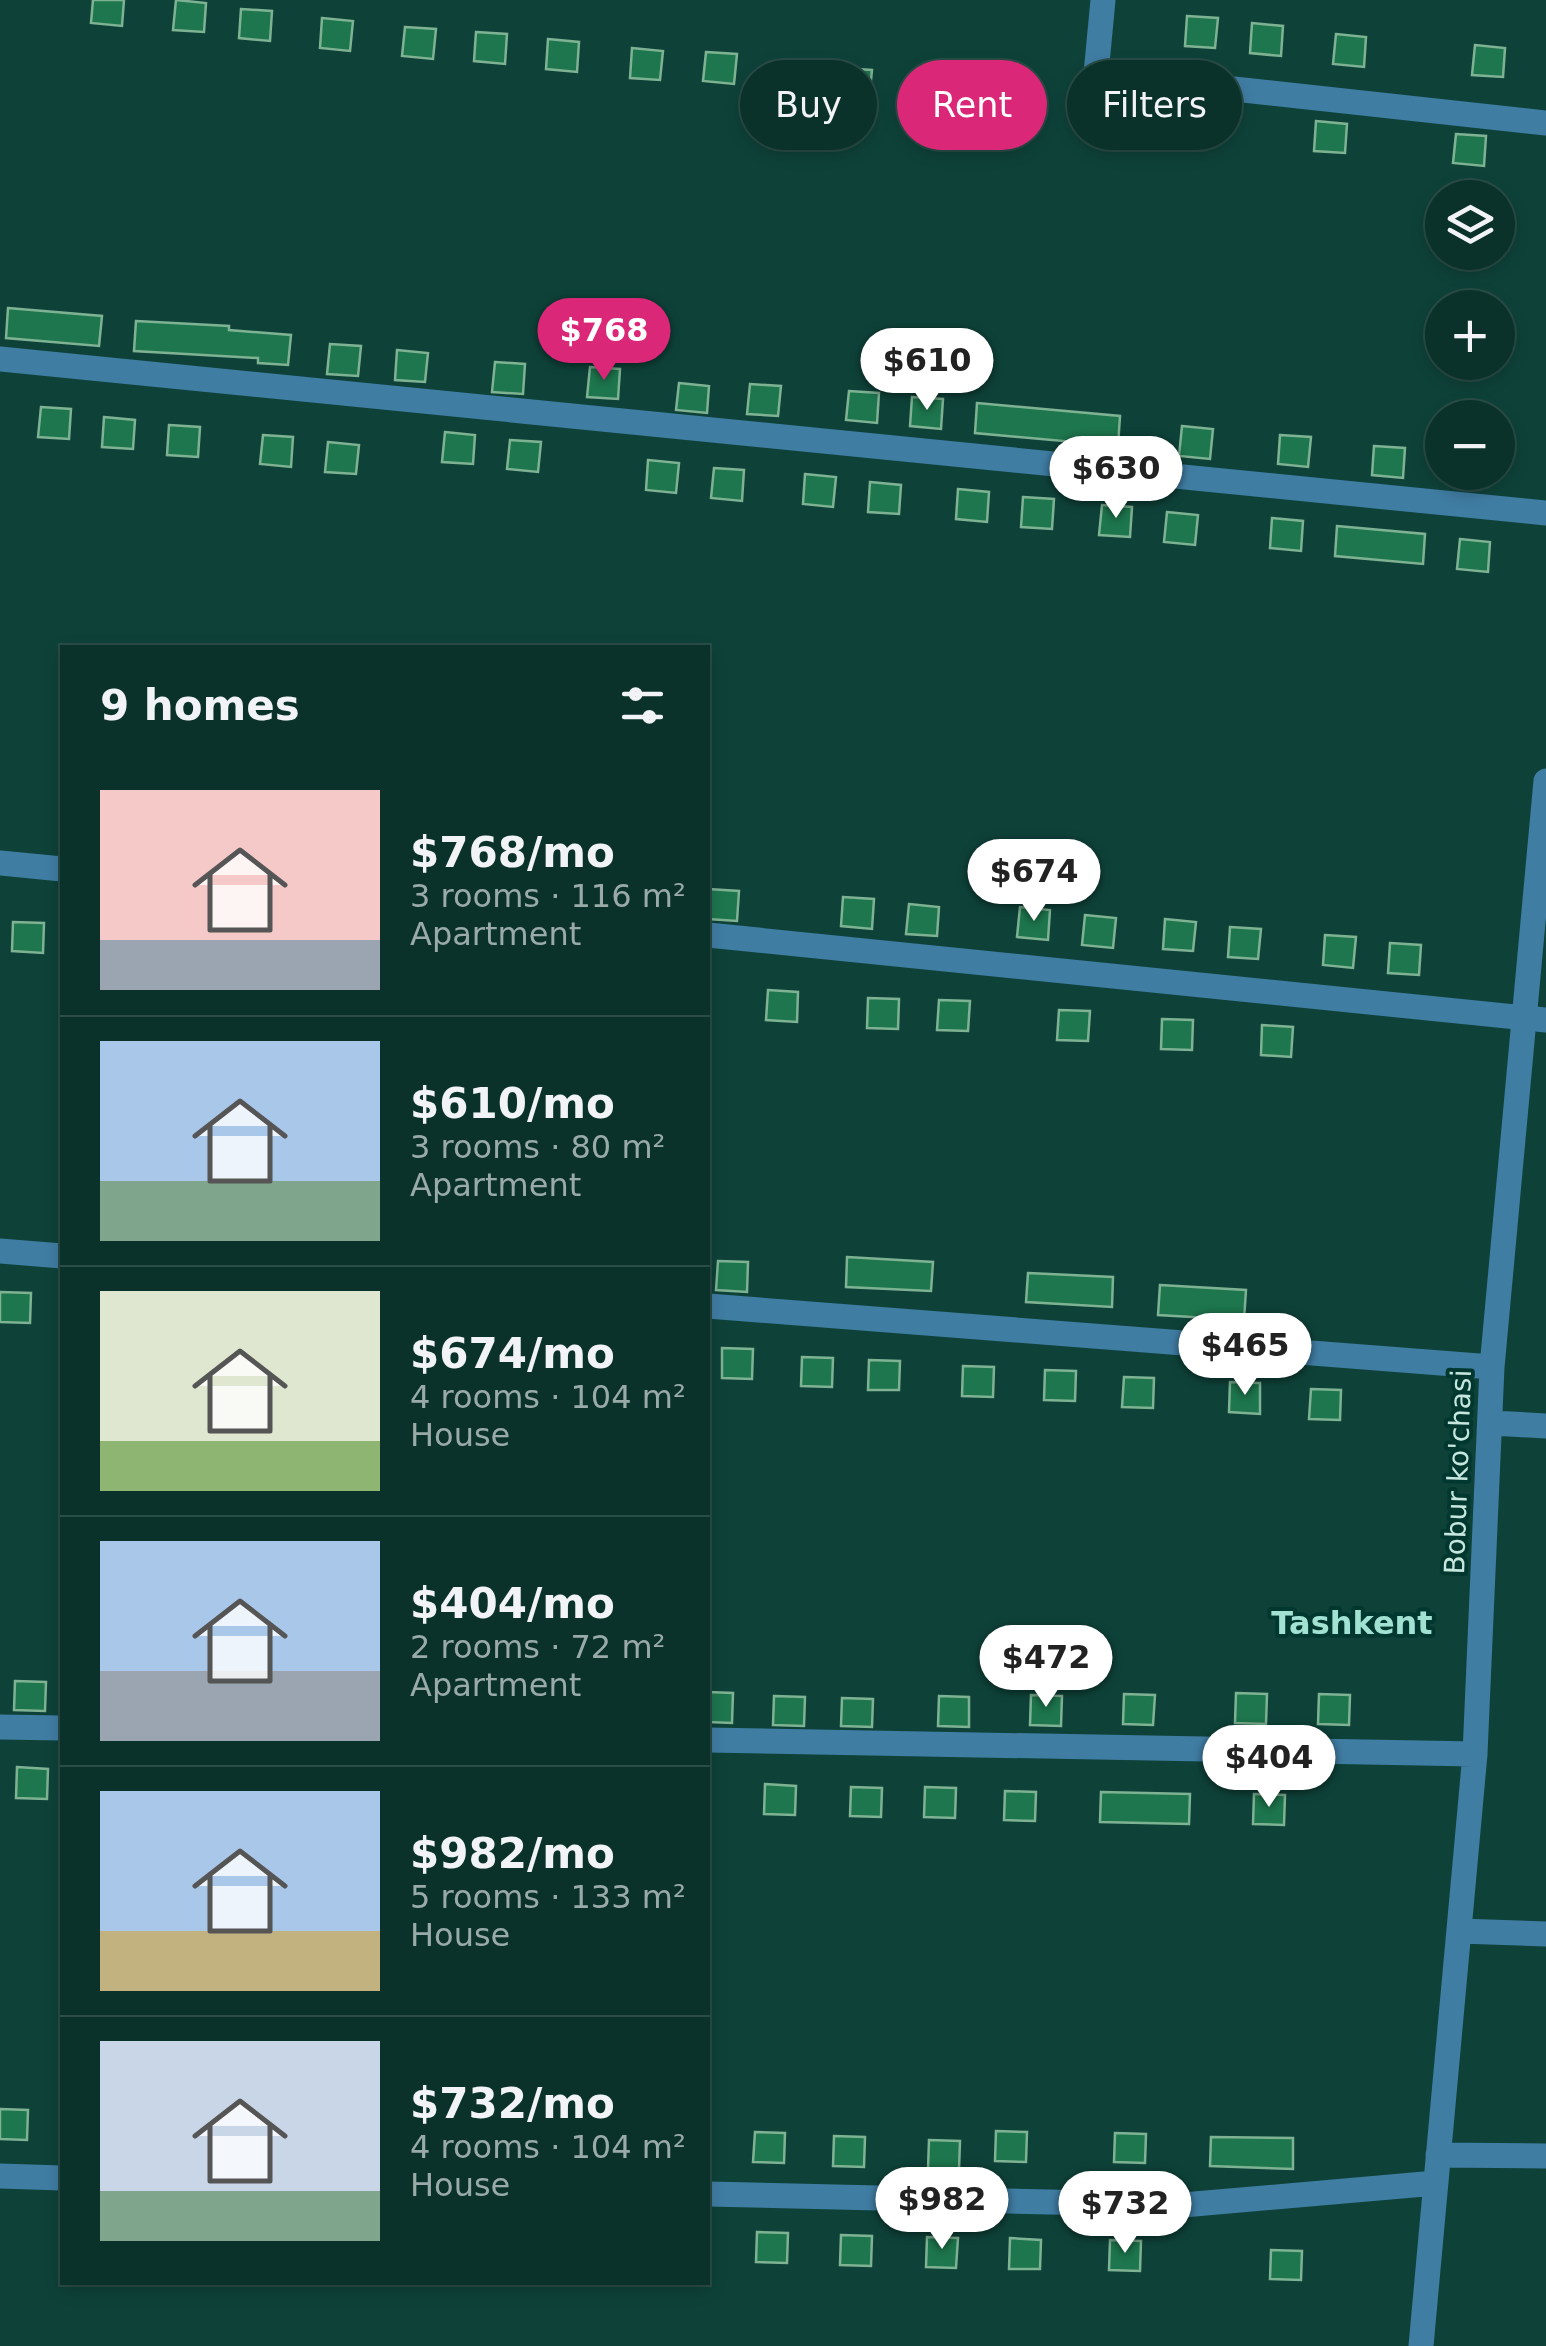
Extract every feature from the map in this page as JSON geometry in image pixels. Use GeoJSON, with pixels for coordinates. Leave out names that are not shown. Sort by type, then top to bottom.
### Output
{"type":"FeatureCollection","features":[{"type":"Feature","properties":{"kind":"street"},"geometry":{"type":"LineString","coordinates":[[1103,0],[1096,74],[1546,123]]}},
{"type":"Feature","properties":{"kind":"street"},"geometry":{"type":"LineString","coordinates":[[0,360],[1546,513]]}},
{"type":"Feature","properties":{"kind":"street","name":"Bobur ko'chasi"},"geometry":{"type":"LineString","coordinates":[[1421,2346],[1474,1754],[1492,1367],[1535,1019],[1546,781]]}},
{"type":"Feature","properties":{"kind":"street"},"geometry":{"type":"LineString","coordinates":[[0,862],[60,869]]}},
{"type":"Feature","properties":{"kind":"street"},"geometry":{"type":"LineString","coordinates":[[710,935],[1535,1019]]}},
{"type":"Feature","properties":{"kind":"street"},"geometry":{"type":"LineString","coordinates":[[0,1251],[60,1256]]}},
{"type":"Feature","properties":{"kind":"street"},"geometry":{"type":"LineString","coordinates":[[710,1306],[1492,1367]]}},
{"type":"Feature","properties":{"kind":"street"},"geometry":{"type":"LineString","coordinates":[[1492,1423],[1546,1426]]}},
{"type":"Feature","properties":{"kind":"street"},"geometry":{"type":"LineString","coordinates":[[0,1727],[60,1728]]}},
{"type":"Feature","properties":{"kind":"street"},"geometry":{"type":"LineString","coordinates":[[710,1740],[1474,1754]]}},
{"type":"Feature","properties":{"kind":"street"},"geometry":{"type":"LineString","coordinates":[[1458,1931],[1546,1934]]}},
{"type":"Feature","properties":{"kind":"street"},"geometry":{"type":"LineString","coordinates":[[1438,2156],[1546,2156]]}},
{"type":"Feature","properties":{"kind":"street"},"geometry":{"type":"LineString","coordinates":[[0,2176],[60,2178]]}},
{"type":"Feature","properties":{"kind":"street"},"geometry":{"type":"LineString","coordinates":[[710,2194],[1183,2205],[1436,2184]]}},
{"type":"Feature","properties":{"kind":"building"},"geometry":{"type":"Polygon","coordinates":[[[93,0],[124,0],[122,26],[91,23],[93,0]]]}},
{"type":"Feature","properties":{"kind":"building"},"geometry":{"type":"Polygon","coordinates":[[[176,0],[206,3],[204,32],[173,30],[176,0]]]}},
{"type":"Feature","properties":{"kind":"building"},"geometry":{"type":"Polygon","coordinates":[[[241,9],[272,11],[270,41],[239,38],[241,9]]]}},
{"type":"Feature","properties":{"kind":"building"},"geometry":{"type":"Polygon","coordinates":[[[1187,16],[1218,18],[1215,48],[1185,46],[1187,16]]]}},
{"type":"Feature","properties":{"kind":"building"},"geometry":{"type":"Polygon","coordinates":[[[322,18],[353,21],[350,51],[320,48],[322,18]]]}},
{"type":"Feature","properties":{"kind":"building"},"geometry":{"type":"Polygon","coordinates":[[[1252,23],[1283,26],[1281,56],[1250,53],[1252,23]]]}},
{"type":"Feature","properties":{"kind":"building"},"geometry":{"type":"Polygon","coordinates":[[[405,27],[436,29],[433,59],[402,56],[405,27]]]}},
{"type":"Feature","properties":{"kind":"building"},"geometry":{"type":"Polygon","coordinates":[[[476,32],[507,34],[505,64],[474,61],[476,32]]]}},
{"type":"Feature","properties":{"kind":"building"},"geometry":{"type":"Polygon","coordinates":[[[1336,34],[1366,37],[1364,67],[1333,64],[1336,34]]]}},
{"type":"Feature","properties":{"kind":"building"},"geometry":{"type":"Polygon","coordinates":[[[548,39],[579,42],[577,72],[546,69],[548,39]]]}},
{"type":"Feature","properties":{"kind":"building"},"geometry":{"type":"Polygon","coordinates":[[[1475,45],[1505,48],[1503,77],[1472,75],[1475,45]]]}},
{"type":"Feature","properties":{"kind":"building"},"geometry":{"type":"Polygon","coordinates":[[[632,48],[663,51],[660,80],[630,78],[632,48]]]}},
{"type":"Feature","properties":{"kind":"building"},"geometry":{"type":"Polygon","coordinates":[[[706,52],[737,54],[734,84],[703,81],[706,52]]]}},
{"type":"Feature","properties":{"kind":"building"},"geometry":{"type":"Polygon","coordinates":[[[1316,121],[1347,124],[1345,153],[1314,151],[1316,121]]]}},
{"type":"Feature","properties":{"kind":"building"},"geometry":{"type":"Polygon","coordinates":[[[1456,134],[1486,136],[1484,166],[1453,163],[1456,134]]]}},
{"type":"Feature","properties":{"kind":"building"},"geometry":{"type":"Polygon","coordinates":[[[8,308],[102,316],[99,346],[6,338],[8,308]]]}},
{"type":"Feature","properties":{"kind":"building"},"geometry":{"type":"Polygon","coordinates":[[[136,321],[229,326],[229,330],[291,335],[288,365],[258,363],[258,358],[134,351],[136,321]]]}},
{"type":"Feature","properties":{"kind":"building"},"geometry":{"type":"Polygon","coordinates":[[[330,344],[361,346],[358,376],[327,374],[330,344]]]}},
{"type":"Feature","properties":{"kind":"building"},"geometry":{"type":"Polygon","coordinates":[[[397,350],[428,353],[425,382],[395,380],[397,350]]]}},
{"type":"Feature","properties":{"kind":"building"},"geometry":{"type":"Polygon","coordinates":[[[495,362],[525,364],[523,394],[492,392],[495,362]]]}},
{"type":"Feature","properties":{"kind":"building"},"geometry":{"type":"Polygon","coordinates":[[[590,367],[620,369],[618,399],[587,397],[590,367]]]}},
{"type":"Feature","properties":{"kind":"building"},"geometry":{"type":"Polygon","coordinates":[[[679,383],[709,386],[707,413],[676,410],[679,383]]]}},
{"type":"Feature","properties":{"kind":"building"},"geometry":{"type":"Polygon","coordinates":[[[750,384],[781,386],[778,416],[747,414],[750,384]]]}},
{"type":"Feature","properties":{"kind":"building"},"geometry":{"type":"Polygon","coordinates":[[[849,391],[879,393],[877,423],[846,420],[849,391]]]}},
{"type":"Feature","properties":{"kind":"building"},"geometry":{"type":"Polygon","coordinates":[[[912,397],[943,399],[941,429],[910,426],[912,397]]]}},
{"type":"Feature","properties":{"kind":"building"},"geometry":{"type":"Polygon","coordinates":[[[977,403],[1120,416],[1118,446],[975,433],[977,403]]]}},
{"type":"Feature","properties":{"kind":"building"},"geometry":{"type":"Polygon","coordinates":[[[41,407],[71,409],[69,439],[38,437],[41,407]]]}},
{"type":"Feature","properties":{"kind":"building"},"geometry":{"type":"Polygon","coordinates":[[[104,417],[135,420],[133,449],[102,447],[104,417]]]}},
{"type":"Feature","properties":{"kind":"building"},"geometry":{"type":"Polygon","coordinates":[[[169,425],[200,427],[198,457],[167,455],[169,425]]]}},
{"type":"Feature","properties":{"kind":"building"},"geometry":{"type":"Polygon","coordinates":[[[1182,426],[1213,429],[1210,459],[1179,456],[1182,426]]]}},
{"type":"Feature","properties":{"kind":"building"},"geometry":{"type":"Polygon","coordinates":[[[445,432],[475,435],[473,464],[442,462],[445,432]]]}},
{"type":"Feature","properties":{"kind":"building"},"geometry":{"type":"Polygon","coordinates":[[[263,435],[293,437],[291,467],[260,464],[263,435]]]}},
{"type":"Feature","properties":{"kind":"building"},"geometry":{"type":"Polygon","coordinates":[[[1280,435],[1311,437],[1308,467],[1278,464],[1280,435]]]}},
{"type":"Feature","properties":{"kind":"building"},"geometry":{"type":"Polygon","coordinates":[[[510,440],[541,442],[538,472],[507,469],[510,440]]]}},
{"type":"Feature","properties":{"kind":"building"},"geometry":{"type":"Polygon","coordinates":[[[328,442],[359,445],[356,474],[325,472],[328,442]]]}},
{"type":"Feature","properties":{"kind":"building"},"geometry":{"type":"Polygon","coordinates":[[[1374,446],[1405,448],[1403,478],[1372,475],[1374,446]]]}},
{"type":"Feature","properties":{"kind":"building"},"geometry":{"type":"Polygon","coordinates":[[[648,460],[679,463],[676,493],[646,490],[648,460]]]}},
{"type":"Feature","properties":{"kind":"building"},"geometry":{"type":"Polygon","coordinates":[[[714,468],[744,470],[742,501],[711,498],[714,468]]]}},
{"type":"Feature","properties":{"kind":"building"},"geometry":{"type":"Polygon","coordinates":[[[805,474],[836,477],[833,507],[803,504],[805,474]]]}},
{"type":"Feature","properties":{"kind":"building"},"geometry":{"type":"Polygon","coordinates":[[[870,482],[901,485],[899,514],[868,512],[870,482]]]}},
{"type":"Feature","properties":{"kind":"building"},"geometry":{"type":"Polygon","coordinates":[[[958,489],[989,492],[987,522],[956,519],[958,489]]]}},
{"type":"Feature","properties":{"kind":"building"},"geometry":{"type":"Polygon","coordinates":[[[1023,497],[1054,499],[1052,529],[1021,527],[1023,497]]]}},
{"type":"Feature","properties":{"kind":"building"},"geometry":{"type":"Polygon","coordinates":[[[1102,505],[1132,507],[1130,537],[1099,535],[1102,505]]]}},
{"type":"Feature","properties":{"kind":"building"},"geometry":{"type":"Polygon","coordinates":[[[1167,512],[1198,515],[1195,545],[1164,542],[1167,512]]]}},
{"type":"Feature","properties":{"kind":"building"},"geometry":{"type":"Polygon","coordinates":[[[1272,518],[1303,521],[1301,551],[1270,548],[1272,518]]]}},
{"type":"Feature","properties":{"kind":"building"},"geometry":{"type":"Polygon","coordinates":[[[1337,526],[1425,534],[1423,564],[1335,556],[1337,526]]]}},
{"type":"Feature","properties":{"kind":"building"},"geometry":{"type":"Polygon","coordinates":[[[1460,539],[1490,542],[1488,572],[1457,569],[1460,539]]]}},
{"type":"Feature","properties":{"kind":"building"},"geometry":{"type":"Polygon","coordinates":[[[710,889],[739,891],[737,921],[710,919],[710,889]]]}},
{"type":"Feature","properties":{"kind":"building"},"geometry":{"type":"Polygon","coordinates":[[[843,897],[874,899],[872,929],[841,926],[843,897]]]}},
{"type":"Feature","properties":{"kind":"building"},"geometry":{"type":"Polygon","coordinates":[[[909,904],[939,907],[937,936],[906,934],[909,904]]]}},
{"type":"Feature","properties":{"kind":"building"},"geometry":{"type":"Polygon","coordinates":[[[1020,907],[1050,910],[1048,940],[1017,937],[1020,907]]]}},
{"type":"Feature","properties":{"kind":"building"},"geometry":{"type":"Polygon","coordinates":[[[1085,915],[1116,918],[1113,948],[1082,945],[1085,915]]]}},
{"type":"Feature","properties":{"kind":"building"},"geometry":{"type":"Polygon","coordinates":[[[1165,919],[1196,922],[1193,951],[1163,949],[1165,919]]]}},
{"type":"Feature","properties":{"kind":"building"},"geometry":{"type":"Polygon","coordinates":[[[13,922],[44,923],[43,953],[12,951],[13,922]]]}},
{"type":"Feature","properties":{"kind":"building"},"geometry":{"type":"Polygon","coordinates":[[[1230,927],[1261,929],[1258,959],[1228,957],[1230,927]]]}},
{"type":"Feature","properties":{"kind":"building"},"geometry":{"type":"Polygon","coordinates":[[[1325,935],[1356,937],[1353,968],[1323,965],[1325,935]]]}},
{"type":"Feature","properties":{"kind":"building"},"geometry":{"type":"Polygon","coordinates":[[[1390,943],[1421,945],[1419,975],[1388,973],[1390,943]]]}},
{"type":"Feature","properties":{"kind":"building"},"geometry":{"type":"Polygon","coordinates":[[[768,990],[798,992],[797,1022],[766,1020],[768,990]]]}},
{"type":"Feature","properties":{"kind":"building"},"geometry":{"type":"Polygon","coordinates":[[[868,998],[899,999],[898,1029],[867,1028],[868,998]]]}},
{"type":"Feature","properties":{"kind":"building"},"geometry":{"type":"Polygon","coordinates":[[[939,1000],[970,1001],[968,1031],[937,1030],[939,1000]]]}},
{"type":"Feature","properties":{"kind":"building"},"geometry":{"type":"Polygon","coordinates":[[[1059,1010],[1090,1011],[1088,1041],[1057,1040],[1059,1010]]]}},
{"type":"Feature","properties":{"kind":"building"},"geometry":{"type":"Polygon","coordinates":[[[1162,1019],[1193,1020],[1192,1050],[1161,1049],[1162,1019]]]}},
{"type":"Feature","properties":{"kind":"building"},"geometry":{"type":"Polygon","coordinates":[[[1262,1025],[1293,1027],[1291,1057],[1261,1055],[1262,1025]]]}},
{"type":"Feature","properties":{"kind":"building"},"geometry":{"type":"Polygon","coordinates":[[[847,1257],[933,1262],[931,1291],[846,1287],[847,1257]]]}},
{"type":"Feature","properties":{"kind":"building"},"geometry":{"type":"Polygon","coordinates":[[[718,1261],[748,1262],[747,1292],[716,1290],[718,1261]]]}},
{"type":"Feature","properties":{"kind":"building"},"geometry":{"type":"Polygon","coordinates":[[[1028,1273],[1113,1277],[1112,1307],[1026,1302],[1028,1273]]]}},
{"type":"Feature","properties":{"kind":"building"},"geometry":{"type":"Polygon","coordinates":[[[1160,1285],[1246,1290],[1244,1320],[1158,1315],[1160,1285]]]}},
{"type":"Feature","properties":{"kind":"building"},"geometry":{"type":"Polygon","coordinates":[[[0,1292],[31,1293],[30,1323],[0,1322],[0,1292]]]}},
{"type":"Feature","properties":{"kind":"building"},"geometry":{"type":"Polygon","coordinates":[[[722,1348],[753,1349],[752,1379],[722,1378],[722,1348]]]}},
{"type":"Feature","properties":{"kind":"building"},"geometry":{"type":"Polygon","coordinates":[[[802,1357],[833,1358],[832,1387],[801,1386],[802,1357]]]}},
{"type":"Feature","properties":{"kind":"building"},"geometry":{"type":"Polygon","coordinates":[[[869,1360],[900,1361],[899,1390],[868,1390],[869,1360]]]}},
{"type":"Feature","properties":{"kind":"building"},"geometry":{"type":"Polygon","coordinates":[[[963,1366],[994,1367],[993,1397],[962,1396],[963,1366]]]}},
{"type":"Feature","properties":{"kind":"building"},"geometry":{"type":"Polygon","coordinates":[[[1045,1370],[1076,1371],[1075,1401],[1044,1400],[1045,1370]]]}},
{"type":"Feature","properties":{"kind":"building"},"geometry":{"type":"Polygon","coordinates":[[[1124,1377],[1154,1378],[1153,1408],[1122,1407],[1124,1377]]]}},
{"type":"Feature","properties":{"kind":"building"},"geometry":{"type":"Polygon","coordinates":[[[1230,1382],[1260,1383],[1260,1414],[1229,1412],[1230,1382]]]}},
{"type":"Feature","properties":{"kind":"building"},"geometry":{"type":"Polygon","coordinates":[[[1311,1389],[1341,1390],[1340,1420],[1309,1419],[1311,1389]]]}},
{"type":"Feature","properties":{"kind":"building"},"geometry":{"type":"Polygon","coordinates":[[[15,1681],[46,1682],[45,1711],[14,1710],[15,1681]]]}},
{"type":"Feature","properties":{"kind":"building"},"geometry":{"type":"Polygon","coordinates":[[[710,1692],[733,1693],[732,1723],[710,1722],[710,1692]]]}},
{"type":"Feature","properties":{"kind":"building"},"geometry":{"type":"Polygon","coordinates":[[[1236,1693],[1267,1694],[1266,1724],[1235,1723],[1236,1693]]]}},
{"type":"Feature","properties":{"kind":"building"},"geometry":{"type":"Polygon","coordinates":[[[1124,1694],[1155,1695],[1153,1725],[1123,1724],[1124,1694]]]}},
{"type":"Feature","properties":{"kind":"building"},"geometry":{"type":"Polygon","coordinates":[[[1319,1694],[1350,1695],[1349,1725],[1318,1724],[1319,1694]]]}},
{"type":"Feature","properties":{"kind":"building"},"geometry":{"type":"Polygon","coordinates":[[[1031,1695],[1062,1696],[1061,1726],[1030,1725],[1031,1695]]]}},
{"type":"Feature","properties":{"kind":"building"},"geometry":{"type":"Polygon","coordinates":[[[774,1696],[805,1697],[804,1726],[773,1725],[774,1696]]]}},
{"type":"Feature","properties":{"kind":"building"},"geometry":{"type":"Polygon","coordinates":[[[939,1696],[969,1697],[969,1727],[938,1726],[939,1696]]]}},
{"type":"Feature","properties":{"kind":"building"},"geometry":{"type":"Polygon","coordinates":[[[842,1698],[873,1699],[872,1727],[841,1726],[842,1698]]]}},
{"type":"Feature","properties":{"kind":"building"},"geometry":{"type":"Polygon","coordinates":[[[17,1767],[48,1769],[47,1799],[16,1798],[17,1767]]]}},
{"type":"Feature","properties":{"kind":"building"},"geometry":{"type":"Polygon","coordinates":[[[765,1784],[796,1786],[795,1815],[764,1814],[765,1784]]]}},
{"type":"Feature","properties":{"kind":"building"},"geometry":{"type":"Polygon","coordinates":[[[851,1787],[882,1788],[881,1817],[850,1816],[851,1787]]]}},
{"type":"Feature","properties":{"kind":"building"},"geometry":{"type":"Polygon","coordinates":[[[925,1787],[956,1788],[955,1818],[924,1817],[925,1787]]]}},
{"type":"Feature","properties":{"kind":"building"},"geometry":{"type":"Polygon","coordinates":[[[1005,1791],[1036,1792],[1035,1821],[1004,1820],[1005,1791]]]}},
{"type":"Feature","properties":{"kind":"building"},"geometry":{"type":"Polygon","coordinates":[[[1101,1792],[1190,1794],[1189,1824],[1100,1822],[1101,1792]]]}},
{"type":"Feature","properties":{"kind":"building"},"geometry":{"type":"Polygon","coordinates":[[[1254,1794],[1285,1795],[1284,1825],[1253,1824],[1254,1794]]]}},
{"type":"Feature","properties":{"kind":"building"},"geometry":{"type":"Polygon","coordinates":[[[0,2109],[28,2110],[27,2140],[0,2139],[0,2109]]]}},
{"type":"Feature","properties":{"kind":"building"},"geometry":{"type":"Polygon","coordinates":[[[996,2131],[1027,2132],[1026,2162],[995,2161],[996,2131]]]}},
{"type":"Feature","properties":{"kind":"building"},"geometry":{"type":"Polygon","coordinates":[[[755,2132],[785,2133],[784,2163],[753,2162],[755,2132]]]}},
{"type":"Feature","properties":{"kind":"building"},"geometry":{"type":"Polygon","coordinates":[[[1115,2133],[1146,2134],[1145,2163],[1114,2162],[1115,2133]]]}},
{"type":"Feature","properties":{"kind":"building"},"geometry":{"type":"Polygon","coordinates":[[[834,2136],[865,2137],[864,2167],[833,2166],[834,2136]]]}},
{"type":"Feature","properties":{"kind":"building"},"geometry":{"type":"Polygon","coordinates":[[[1211,2137],[1293,2138],[1293,2169],[1210,2166],[1211,2137]]]}},
{"type":"Feature","properties":{"kind":"building"},"geometry":{"type":"Polygon","coordinates":[[[929,2140],[960,2141],[959,2170],[928,2169],[929,2140]]]}},
{"type":"Feature","properties":{"kind":"building"},"geometry":{"type":"Polygon","coordinates":[[[757,2232],[788,2233],[787,2263],[756,2262],[757,2232]]]}},
{"type":"Feature","properties":{"kind":"building"},"geometry":{"type":"Polygon","coordinates":[[[841,2235],[872,2236],[871,2266],[840,2265],[841,2235]]]}},
{"type":"Feature","properties":{"kind":"building"},"geometry":{"type":"Polygon","coordinates":[[[927,2237],[958,2238],[956,2268],[926,2267],[927,2237]]]}},
{"type":"Feature","properties":{"kind":"building"},"geometry":{"type":"Polygon","coordinates":[[[1010,2238],[1041,2240],[1040,2269],[1009,2269],[1010,2238]]]}},
{"type":"Feature","properties":{"kind":"building"},"geometry":{"type":"Polygon","coordinates":[[[1110,2240],[1141,2241],[1140,2271],[1109,2270],[1110,2240]]]}},
{"type":"Feature","properties":{"kind":"building"},"geometry":{"type":"Polygon","coordinates":[[[1271,2250],[1302,2251],[1301,2280],[1270,2279],[1271,2250]]]}},
{"type":"Feature","properties":{"kind":"district","name":"Tashkent"},"geometry":{"type":"Point","coordinates":[1352,1623]}}]}
